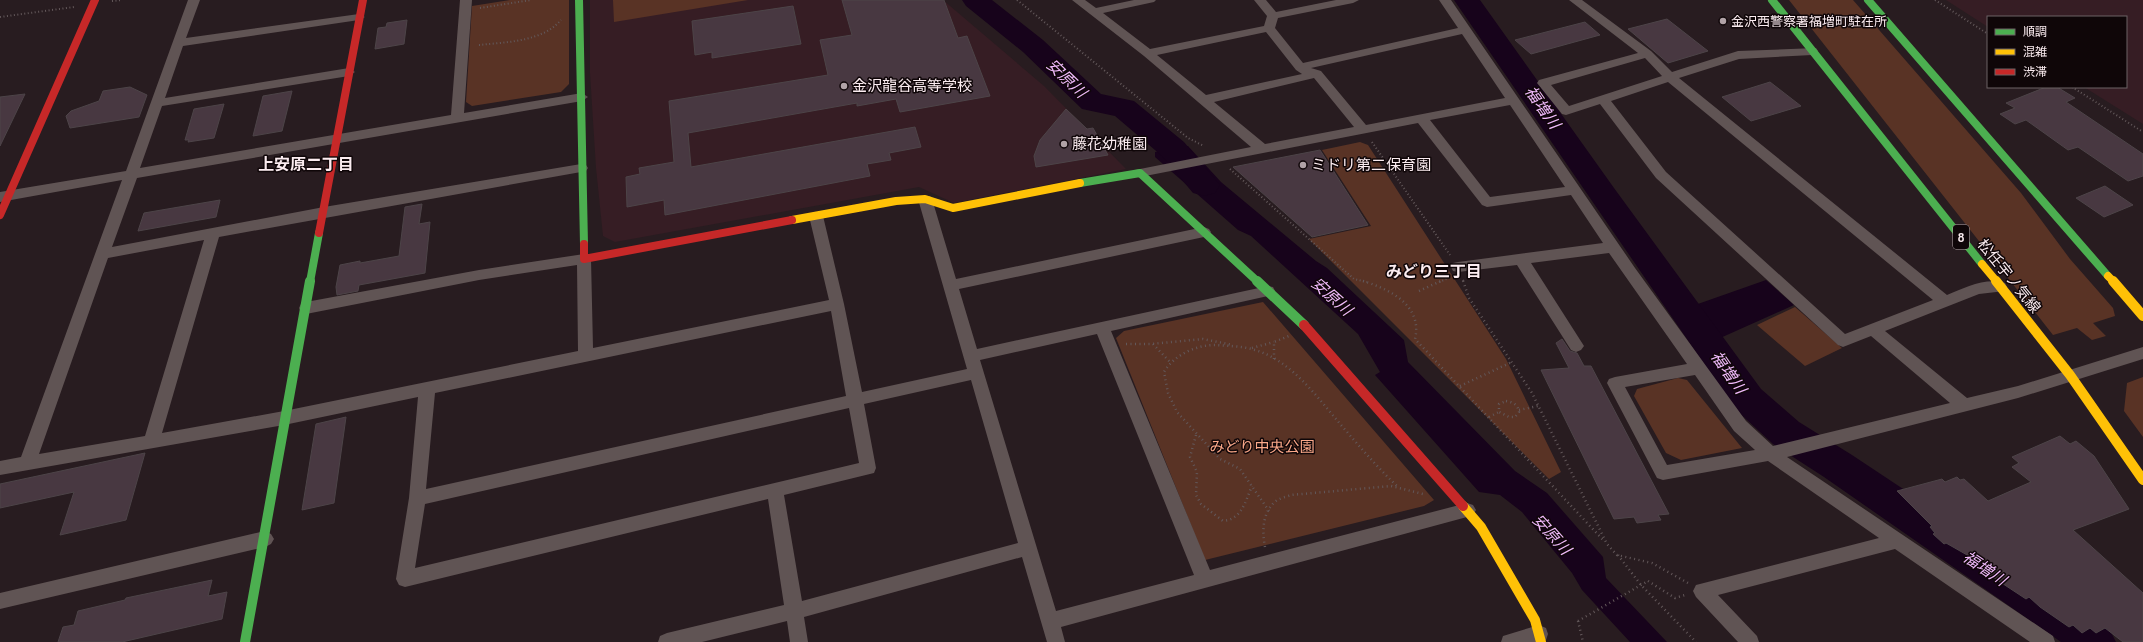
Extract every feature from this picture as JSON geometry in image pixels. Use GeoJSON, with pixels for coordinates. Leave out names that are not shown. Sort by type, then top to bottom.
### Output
{"type":"FeatureCollection","features":[{"type":"Feature","properties":{"kind":"street"},"geometry":{"type":"LineString","coordinates":[[28,461],[130,174],[194,0]]}},
{"type":"Feature","properties":{"kind":"street"},"geometry":{"type":"LineString","coordinates":[[245,642],[265,539],[284,418],[363,0]]}},
{"type":"Feature","properties":{"kind":"street"},"geometry":{"type":"LineString","coordinates":[[579,0],[582,97],[581,168],[586,356]]}},
{"type":"Feature","properties":{"kind":"street"},"geometry":{"type":"LineString","coordinates":[[1078,0],[1148,53],[1261,148]]}},
{"type":"Feature","properties":{"kind":"street"},"geometry":{"type":"LineString","coordinates":[[1094,12],[1150,0]]}},
{"type":"Feature","properties":{"kind":"street"},"geometry":{"type":"LineString","coordinates":[[1260,0],[1274,16]]}},
{"type":"Feature","properties":{"kind":"street"},"geometry":{"type":"LineString","coordinates":[[1274,16],[1354,0]]}},
{"type":"Feature","properties":{"kind":"street"},"geometry":{"type":"LineString","coordinates":[[1445,0],[1613,247],[1740,426],[1897,541],[2046,642]]}},
{"type":"Feature","properties":{"kind":"street"},"geometry":{"type":"LineString","coordinates":[[1575,0],[1647,54],[1670,77],[1944,301]]}},
{"type":"Feature","properties":{"kind":"street","name":"松任宇ノ気線"},"geometry":{"type":"LineString","coordinates":[[1772,0],[2070,375],[2143,480]]}},
{"type":"Feature","properties":{"kind":"street"},"geometry":{"type":"LineString","coordinates":[[1868,0],[2143,316]]}},
{"type":"Feature","properties":{"kind":"street"},"geometry":{"type":"LineString","coordinates":[[0,215],[4,197],[94,2]]}},
{"type":"Feature","properties":{"kind":"street"},"geometry":{"type":"LineString","coordinates":[[457,118],[465,6]]}},
{"type":"Feature","properties":{"kind":"street"},"geometry":{"type":"LineString","coordinates":[[178,43],[360,16]]}},
{"type":"Feature","properties":{"kind":"street"},"geometry":{"type":"LineString","coordinates":[[1269,28],[1274,16]]}},
{"type":"Feature","properties":{"kind":"street"},"geometry":{"type":"LineString","coordinates":[[1148,53],[1269,28]]}},
{"type":"Feature","properties":{"kind":"street"},"geometry":{"type":"LineString","coordinates":[[1269,28],[1303,70],[1317,74],[1364,129]]}},
{"type":"Feature","properties":{"kind":"street"},"geometry":{"type":"LineString","coordinates":[[1300,66],[1465,30]]}},
{"type":"Feature","properties":{"kind":"street"},"geometry":{"type":"LineString","coordinates":[[1647,54],[1543,83],[1566,111],[1738,55],[1812,52]]}},
{"type":"Feature","properties":{"kind":"street"},"geometry":{"type":"LineString","coordinates":[[156,103],[349,72]]}},
{"type":"Feature","properties":{"kind":"street"},"geometry":{"type":"LineString","coordinates":[[1203,100],[1317,74]]}},
{"type":"Feature","properties":{"kind":"street"},"geometry":{"type":"LineString","coordinates":[[4,197],[337,138],[582,97]]}},
{"type":"Feature","properties":{"kind":"street"},"geometry":{"type":"LineString","coordinates":[[1603,99],[1661,175],[1843,340],[1978,289],[2000,287]]}},
{"type":"Feature","properties":{"kind":"street"},"geometry":{"type":"LineString","coordinates":[[306,308],[479,275],[584,259],[896,201],[925,199],[953,208],[1513,100]]}},
{"type":"Feature","properties":{"kind":"street"},"geometry":{"type":"LineString","coordinates":[[1421,118],[1487,202],[1574,190]]}},
{"type":"Feature","properties":{"kind":"street"},"geometry":{"type":"LineString","coordinates":[[102,254],[324,212],[581,168]]}},
{"type":"Feature","properties":{"kind":"street"},"geometry":{"type":"LineString","coordinates":[[1146,171],[1204,232],[1307,328],[1481,527],[1535,620],[1540,638],[1510,642]]}},
{"type":"Feature","properties":{"kind":"street"},"geometry":{"type":"LineString","coordinates":[[925,199],[1056,642]]}},
{"type":"Feature","properties":{"kind":"street"},"geometry":{"type":"LineString","coordinates":[[427,389],[417,498],[406,579],[868,468],[838,304],[816,216]]}},
{"type":"Feature","properties":{"kind":"street"},"geometry":{"type":"LineString","coordinates":[[950,286],[1204,232]]}},
{"type":"Feature","properties":{"kind":"street"},"geometry":{"type":"LineString","coordinates":[[152,440],[213,233]]}},
{"type":"Feature","properties":{"kind":"street"},"geometry":{"type":"LineString","coordinates":[[1459,270],[1521,258],[1613,247]]}},
{"type":"Feature","properties":{"kind":"street"},"geometry":{"type":"LineString","coordinates":[[1521,258],[1576,346]]}},
{"type":"Feature","properties":{"kind":"street"},"geometry":{"type":"LineString","coordinates":[[971,356],[1268,291]]}},
{"type":"Feature","properties":{"kind":"street"},"geometry":{"type":"LineString","coordinates":[[0,468],[28,461],[284,418],[838,304]]}},
{"type":"Feature","properties":{"kind":"street"},"geometry":{"type":"LineString","coordinates":[[1102,327],[1205,580]]}},
{"type":"Feature","properties":{"kind":"street"},"geometry":{"type":"LineString","coordinates":[[1872,329],[1964,405]]}},
{"type":"Feature","properties":{"kind":"street"},"geometry":{"type":"LineString","coordinates":[[1699,368],[1615,383],[1663,473],[1777,452],[2018,392],[2143,353]]}},
{"type":"Feature","properties":{"kind":"street"},"geometry":{"type":"LineString","coordinates":[[417,498],[976,373]]}},
{"type":"Feature","properties":{"kind":"street"},"geometry":{"type":"LineString","coordinates":[[775,490],[799,642]]}},
{"type":"Feature","properties":{"kind":"street"},"geometry":{"type":"LineString","coordinates":[[1050,621],[1466,510]]}},
{"type":"Feature","properties":{"kind":"street"},"geometry":{"type":"LineString","coordinates":[[0,601],[265,539]]}},
{"type":"Feature","properties":{"kind":"street"},"geometry":{"type":"LineString","coordinates":[[1750,642],[1702,591],[1897,541]]}},
{"type":"Feature","properties":{"kind":"street"},"geometry":{"type":"LineString","coordinates":[[667,642],[794,611],[1028,548]]}},
{"type":"Feature","properties":{"kind":"path"},"geometry":{"type":"LineString","coordinates":[[0,17],[94,2],[122,0]]}},
{"type":"Feature","properties":{"kind":"path"},"geometry":{"type":"LineString","coordinates":[[465,6],[531,0]]}},
{"type":"Feature","properties":{"kind":"path"},"geometry":{"type":"LineString","coordinates":[[1017,0],[1188,138],[1219,157],[1354,279],[1378,285],[1397,296],[1409,307],[1414,318],[1415,339],[1607,544],[1641,585],[1696,642]]}},
{"type":"Feature","properties":{"kind":"path"},"geometry":{"type":"LineString","coordinates":[[1935,0],[1987,33]]}},
{"type":"Feature","properties":{"kind":"path"},"geometry":{"type":"LineString","coordinates":[[462,48],[539,36],[550,31],[560,22],[563,15]]}},
{"type":"Feature","properties":{"kind":"path"},"geometry":{"type":"LineString","coordinates":[[2074,88],[2143,132]]}},
{"type":"Feature","properties":{"kind":"path"},"geometry":{"type":"LineString","coordinates":[[1364,129],[1459,270],[1469,298],[1512,362],[1538,406],[1607,544]]}},
{"type":"Feature","properties":{"kind":"path"},"geometry":{"type":"LineString","coordinates":[[1419,291],[1459,270]]}},
{"type":"Feature","properties":{"kind":"path"},"geometry":{"type":"LineString","coordinates":[[1250,349],[1274,342],[1307,328]]}},
{"type":"Feature","properties":{"kind":"path"},"geometry":{"type":"LineString","coordinates":[[1110,344],[1153,344],[1205,338],[1219,340],[1237,347]]}},
{"type":"Feature","properties":{"kind":"path"},"geometry":{"type":"LineString","coordinates":[[1274,342],[1274,360]]}},
{"type":"Feature","properties":{"kind":"path"},"geometry":{"type":"LineString","coordinates":[[1153,344],[1170,362]]}},
{"type":"Feature","properties":{"kind":"path"},"geometry":{"type":"LineString","coordinates":[[1269,511],[1240,469],[1220,459],[1196,435],[1177,412],[1168,393],[1164,372],[1170,362],[1184,353],[1207,345],[1237,347],[1250,349],[1274,360],[1301,378],[1378,468],[1399,488]]}},
{"type":"Feature","properties":{"kind":"path"},"geometry":{"type":"LineString","coordinates":[[1460,386],[1512,362]]}},
{"type":"Feature","properties":{"kind":"path"},"geometry":{"type":"LineString","coordinates":[[1499,412],[1499,404],[1506,401],[1513,403],[1519,410]]}},
{"type":"Feature","properties":{"kind":"path"},"geometry":{"type":"LineString","coordinates":[[1519,410],[1538,406]]}},
{"type":"Feature","properties":{"kind":"path"},"geometry":{"type":"LineString","coordinates":[[1499,412],[1505,416],[1512,417],[1518,415],[1519,410]]}},
{"type":"Feature","properties":{"kind":"path"},"geometry":{"type":"LineString","coordinates":[[1489,417],[1499,412]]}},
{"type":"Feature","properties":{"kind":"path"},"geometry":{"type":"LineString","coordinates":[[1196,435],[1190,457],[1197,472],[1196,495],[1201,504],[1223,521],[1232,520],[1240,514],[1252,486]]}},
{"type":"Feature","properties":{"kind":"path"},"geometry":{"type":"LineString","coordinates":[[1269,562],[1262,537],[1265,516],[1276,501],[1291,495],[1391,486],[1431,497]]}},
{"type":"Feature","properties":{"kind":"path"},"geometry":{"type":"LineString","coordinates":[[1617,555],[1652,563],[1702,591]]}},
{"type":"Feature","properties":{"kind":"path"},"geometry":{"type":"LineString","coordinates":[[1583,642],[1578,621],[1648,581],[1675,598],[1702,591]]}},
{"type":"Feature","properties":{"kind":"shaded area"},"geometry":{"type":"Polygon","coordinates":[[[590,0],[943,0],[1044,86],[1126,169],[954,203],[919,187],[615,242],[603,236],[596,168],[590,73],[590,0]]]}},
{"type":"Feature","properties":{"kind":"shaded area"},"geometry":{"type":"Polygon","coordinates":[[[1946,0],[2143,0],[2143,124],[2086,88],[2127,88],[2127,16],[1987,16],[1987,26],[1946,0]]]}},
{"type":"Feature","properties":{"kind":"green space"},"geometry":{"type":"Polygon","coordinates":[[[510,0],[569,0],[569,84],[561,92],[472,106],[466,102],[472,6],[510,0]]]}},
{"type":"Feature","properties":{"kind":"green space"},"geometry":{"type":"Polygon","coordinates":[[[613,0],[748,0],[614,22],[613,0]]]}},
{"type":"Feature","properties":{"kind":"green space"},"geometry":{"type":"Polygon","coordinates":[[[1789,0],[1853,0],[2021,193],[2070,259],[2113,308],[2115,316],[2093,323],[2106,336],[2092,340],[2077,328],[2053,335],[1789,0]]]}},
{"type":"Feature","properties":{"kind":"green space"},"geometry":{"type":"Polygon","coordinates":[[[1360,142],[1368,145],[1506,359],[1561,472],[1549,479],[1309,239],[1371,226],[1322,150],[1360,142]]]}},
{"type":"Feature","properties":{"kind":"green space","name":"みどり中央公園"},"geometry":{"type":"Polygon","coordinates":[[[1263,302],[1434,500],[1424,506],[1205,560],[1116,338],[1124,331],[1263,302]]]}},
{"type":"Feature","properties":{"kind":"green space"},"geometry":{"type":"Polygon","coordinates":[[[1795,307],[1842,348],[1805,366],[1757,325],[1795,307]]]}},
{"type":"Feature","properties":{"kind":"green space"},"geometry":{"type":"Polygon","coordinates":[[[2143,377],[2143,437],[2124,411],[2127,383],[2143,377]]]}},
{"type":"Feature","properties":{"kind":"green space"},"geometry":{"type":"Polygon","coordinates":[[[1678,378],[1687,380],[1742,448],[1681,460],[1666,453],[1634,396],[1637,389],[1678,378]]]}},
{"type":"Feature","properties":{"kind":"water"},"geometry":{"type":"Polygon","coordinates":[[[1188,146],[1221,182],[1316,261],[1327,268],[1404,340],[1408,362],[1515,471],[1547,493],[1603,557],[1606,578],[1667,642],[1630,642],[1582,590],[1572,573],[1522,512],[1500,495],[1479,492],[1375,375],[1380,372],[1358,334],[1251,236],[1238,230],[1155,157],[1155,152],[1188,146]]]}},
{"type":"Feature","properties":{"kind":"water"},"geometry":{"type":"Polygon","coordinates":[[[1766,280],[1794,305],[1718,339],[1695,305],[1766,280]]]}},
{"type":"Feature","properties":{"kind":"building"},"geometry":{"type":"Polygon","coordinates":[[[842,0],[944,0],[958,38],[967,36],[990,96],[900,112],[896,99],[857,106],[857,103],[688,133],[691,167],[915,127],[921,147],[889,153],[891,160],[867,164],[870,176],[665,215],[664,200],[627,207],[626,177],[640,174],[639,168],[674,162],[669,101],[828,75],[820,40],[852,35],[842,0]]]}},
{"type":"Feature","properties":{"kind":"building"},"geometry":{"type":"Polygon","coordinates":[[[793,6],[801,44],[712,58],[712,52],[695,55],[692,21],[793,6]]]}},
{"type":"Feature","properties":{"kind":"building"},"geometry":{"type":"Polygon","coordinates":[[[1667,19],[1708,51],[1668,63],[1628,29],[1667,19]]]}},
{"type":"Feature","properties":{"kind":"building"},"geometry":{"type":"Polygon","coordinates":[[[407,20],[404,44],[375,49],[378,28],[386,27],[387,23],[407,20]]]}},
{"type":"Feature","properties":{"kind":"building"},"geometry":{"type":"Polygon","coordinates":[[[1585,22],[1600,35],[1531,54],[1515,40],[1585,22]]]}},
{"type":"Feature","properties":{"kind":"building"},"geometry":{"type":"Polygon","coordinates":[[[1770,82],[1801,106],[1751,121],[1722,97],[1770,82]]]}},
{"type":"Feature","properties":{"kind":"building"},"geometry":{"type":"Polygon","coordinates":[[[130,87],[147,95],[139,117],[70,128],[66,116],[71,111],[99,101],[103,91],[130,87]]]}},
{"type":"Feature","properties":{"kind":"building"},"geometry":{"type":"Polygon","coordinates":[[[2044,88],[2059,88],[2075,98],[2066,102],[2143,154],[2143,176],[2128,181],[2078,147],[2068,150],[2026,120],[2015,124],[2000,114],[2015,108],[2006,103],[2044,88]]]}},
{"type":"Feature","properties":{"kind":"building"},"geometry":{"type":"Polygon","coordinates":[[[292,91],[282,131],[253,136],[263,96],[292,91]]]}},
{"type":"Feature","properties":{"kind":"building"},"geometry":{"type":"Polygon","coordinates":[[[25,94],[0,146],[0,97],[25,94]]]}},
{"type":"Feature","properties":{"kind":"building"},"geometry":{"type":"Polygon","coordinates":[[[224,104],[214,138],[188,142],[189,140],[185,140],[194,109],[224,104]]]}},
{"type":"Feature","properties":{"kind":"building"},"geometry":{"type":"Polygon","coordinates":[[[1066,109],[1087,129],[1093,128],[1108,155],[1036,167],[1034,156],[1040,140],[1066,109]]]}},
{"type":"Feature","properties":{"kind":"building"},"geometry":{"type":"Polygon","coordinates":[[[1320,150],[1368,225],[1312,237],[1233,167],[1320,150]]]}},
{"type":"Feature","properties":{"kind":"building"},"geometry":{"type":"Polygon","coordinates":[[[2105,186],[2133,205],[2104,217],[2076,198],[2105,186]]]}},
{"type":"Feature","properties":{"kind":"building"},"geometry":{"type":"Polygon","coordinates":[[[220,200],[216,217],[138,231],[144,213],[220,200]]]}},
{"type":"Feature","properties":{"kind":"building"},"geometry":{"type":"Polygon","coordinates":[[[422,204],[419,224],[430,222],[425,273],[359,285],[358,291],[337,295],[336,287],[340,265],[399,256],[405,207],[422,204]]]}},
{"type":"Feature","properties":{"kind":"building"},"geometry":{"type":"Polygon","coordinates":[[[1562,339],[1570,351],[1577,353],[1584,366],[1591,366],[1669,514],[1658,515],[1661,520],[1637,523],[1634,517],[1614,519],[1541,370],[1569,368],[1556,343],[1562,339]]]}},
{"type":"Feature","properties":{"kind":"building"},"geometry":{"type":"Polygon","coordinates":[[[346,417],[334,503],[302,510],[316,424],[346,417]]]}},
{"type":"Feature","properties":{"kind":"building"},"geometry":{"type":"Polygon","coordinates":[[[2060,436],[2070,444],[2076,441],[2094,456],[2129,509],[2073,530],[2143,593],[2143,642],[2123,642],[2105,628],[2096,633],[2090,628],[2082,633],[2073,625],[2069,627],[2040,607],[2029,597],[2026,599],[1988,574],[1997,572],[1946,543],[1944,544],[1933,534],[1935,533],[1930,527],[1932,526],[1897,491],[1942,479],[1945,482],[1957,477],[1960,480],[1964,479],[1988,501],[2031,482],[2012,467],[2019,463],[2012,457],[2060,436]]]}},
{"type":"Feature","properties":{"kind":"building"},"geometry":{"type":"Polygon","coordinates":[[[145,453],[126,520],[60,535],[74,492],[0,508],[0,484],[145,453]]]}},
{"type":"Feature","properties":{"kind":"building"},"geometry":{"type":"Polygon","coordinates":[[[212,580],[208,596],[227,592],[222,619],[122,642],[58,642],[63,627],[74,625],[78,611],[125,600],[126,598],[212,580]]]}},
{"type":"Feature","properties":{"kind":"waterway","name":"安原川"},"geometry":{"type":"LineString","coordinates":[[975,0],[1033,46],[1092,102],[1124,108],[1173,149],[1204,185]]}},
{"type":"Feature","properties":{"kind":"waterway","name":"福増川"},"geometry":{"type":"LineString","coordinates":[[1467,0],[1603,196],[1748,399],[1786,433],[1838,466],[2075,627],[2094,642]]}},
{"type":"Feature","properties":{"kind":"traffic: fast"},"geometry":{"type":"LineString","coordinates":[[579,0],[584,244]]}},
{"type":"Feature","properties":{"kind":"traffic: fast"},"geometry":{"type":"LineString","coordinates":[[1772,0],[1982,264]]}},
{"type":"Feature","properties":{"kind":"traffic: fast"},"geometry":{"type":"LineString","coordinates":[[1868,0],[2108,276]]}},
{"type":"Feature","properties":{"kind":"traffic: fast"},"geometry":{"type":"LineString","coordinates":[[1080,183],[1140,173],[1304,325]]}},
{"type":"Feature","properties":{"kind":"traffic: fast"},"geometry":{"type":"LineString","coordinates":[[245,642],[319,233]]}},
{"type":"Feature","properties":{"kind":"traffic: slow"},"geometry":{"type":"LineString","coordinates":[[792,220],[896,201],[925,199],[953,208],[1080,183]]}},
{"type":"Feature","properties":{"kind":"traffic: slow"},"geometry":{"type":"LineString","coordinates":[[1982,264],[2070,375],[2143,480]]}},
{"type":"Feature","properties":{"kind":"traffic: slow"},"geometry":{"type":"LineString","coordinates":[[2108,276],[2143,316]]}},
{"type":"Feature","properties":{"kind":"traffic: slow"},"geometry":{"type":"LineString","coordinates":[[1463,506],[1481,527],[1535,620],[1541,642]]}},
{"type":"Feature","properties":{"kind":"traffic: jam"},"geometry":{"type":"LineString","coordinates":[[0,215],[95,0]]}},
{"type":"Feature","properties":{"kind":"traffic: jam"},"geometry":{"type":"LineString","coordinates":[[319,233],[363,0]]}},
{"type":"Feature","properties":{"kind":"traffic: jam"},"geometry":{"type":"LineString","coordinates":[[584,244],[584,259],[792,220]]}},
{"type":"Feature","properties":{"kind":"traffic: jam"},"geometry":{"type":"LineString","coordinates":[[1304,325],[1463,506]]}},
{"type":"Feature","properties":{"kind":"place","name":"金沢西警察署福増町駐在所"},"geometry":{"type":"Point","coordinates":[1723,21]}},
{"type":"Feature","properties":{"kind":"place","name":"金沢龍谷高等学校"},"geometry":{"type":"Point","coordinates":[844,86]}},
{"type":"Feature","properties":{"kind":"place","name":"藤花幼稚園"},"geometry":{"type":"Point","coordinates":[1064,144]}},
{"type":"Feature","properties":{"kind":"place","name":"ミドリ第二保育園"},"geometry":{"type":"Point","coordinates":[1303,165]}},
{"type":"Feature","properties":{"kind":"district","name":"上安原二丁目"},"geometry":{"type":"Point","coordinates":[306,164]}},
{"type":"Feature","properties":{"kind":"district","name":"みどり三丁目"},"geometry":{"type":"Point","coordinates":[1434,271]}}]}
